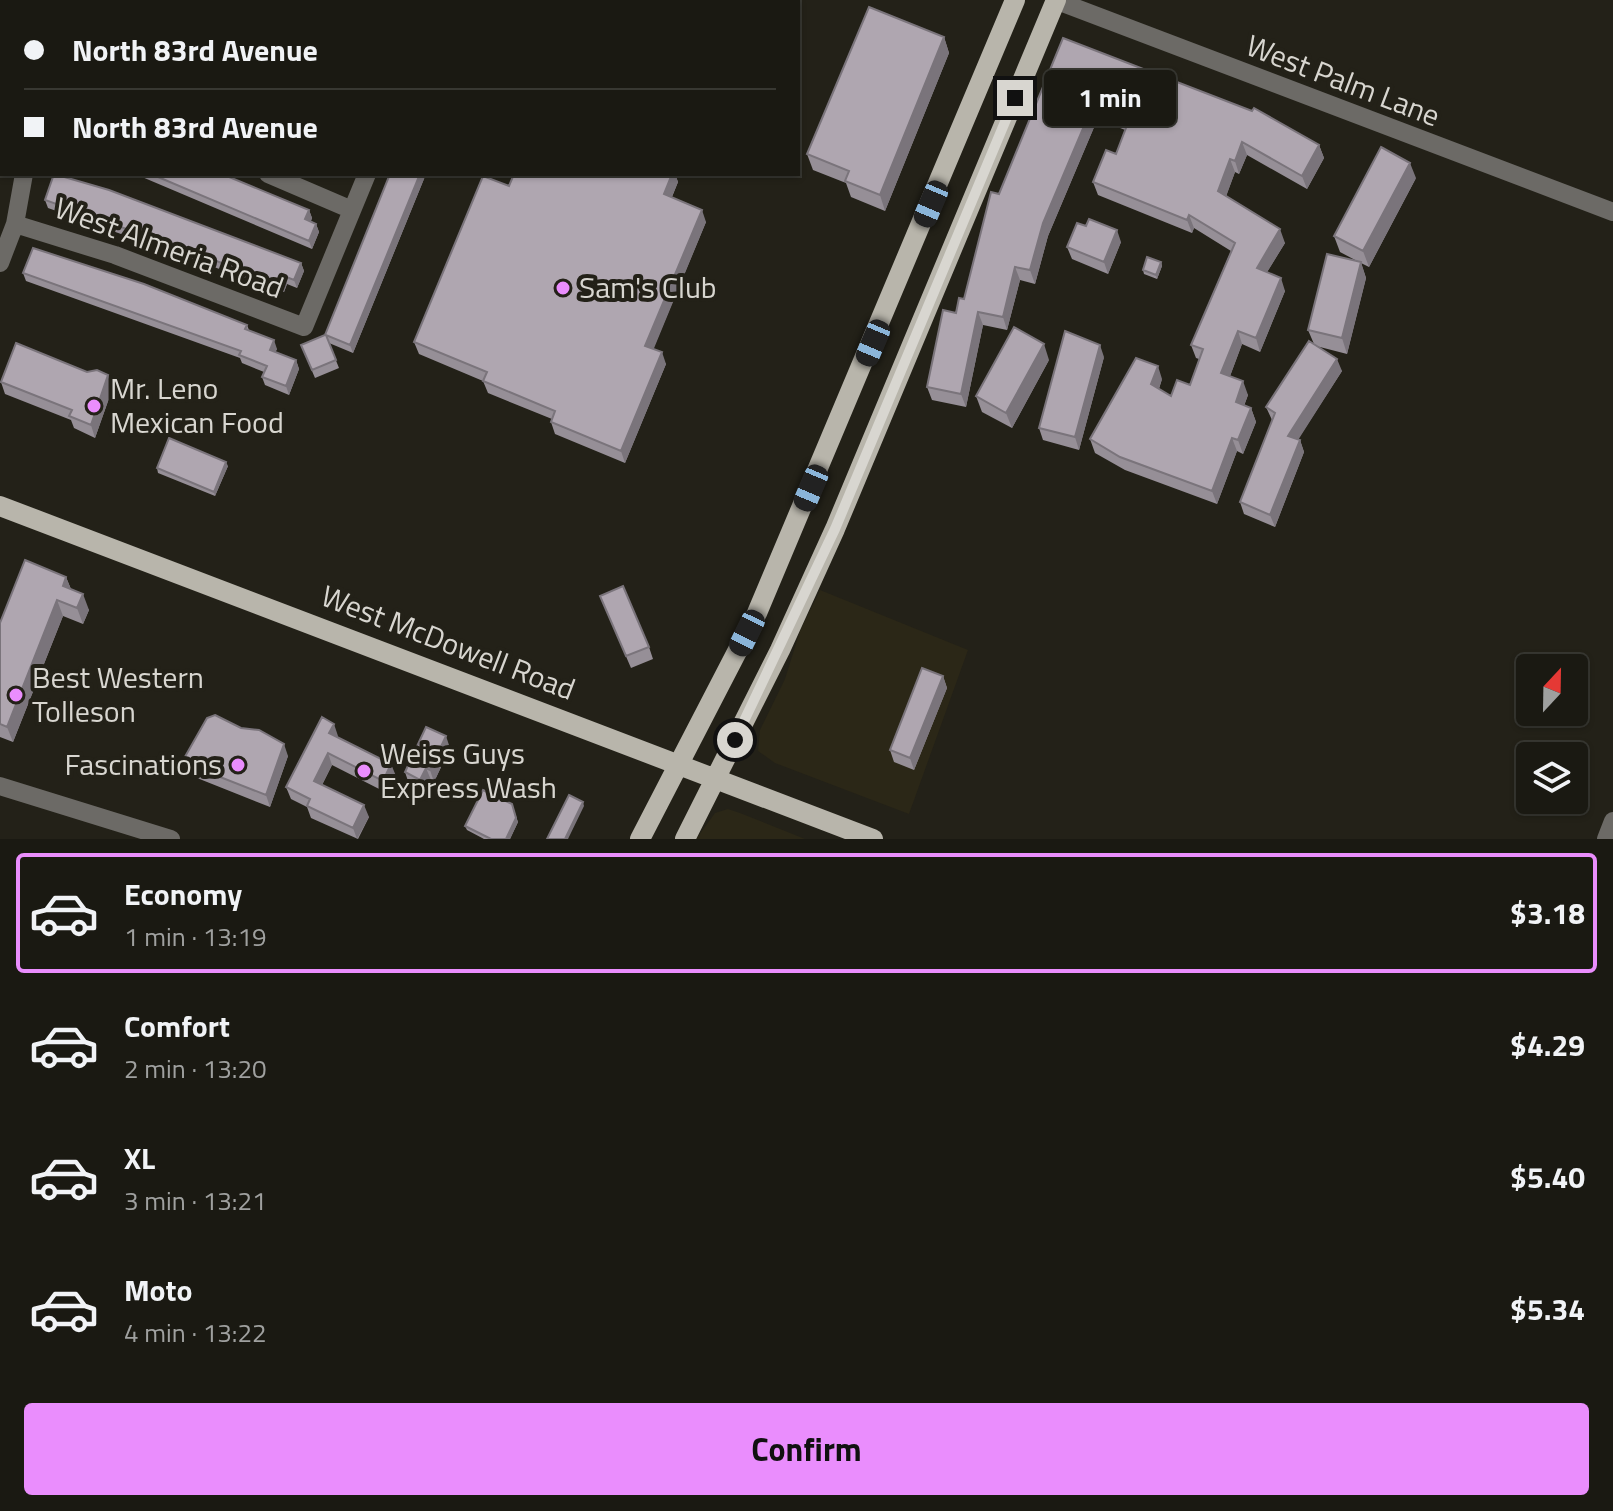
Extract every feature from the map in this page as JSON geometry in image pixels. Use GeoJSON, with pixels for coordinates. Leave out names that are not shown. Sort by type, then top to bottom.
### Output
{"type":"FeatureCollection","features":[{"type":"Feature","properties":{"kind":"main road"},"geometry":{"type":"LineString","coordinates":[[640,839],[757,613],[1015,0]]}},
{"type":"Feature","properties":{"kind":"main road"},"geometry":{"type":"LineString","coordinates":[[685,839],[810,585],[1056,0]]}},
{"type":"Feature","properties":{"kind":"main road"},"geometry":{"type":"LineString","coordinates":[[904,269],[938,282]]}},
{"type":"Feature","properties":{"kind":"main road","name":"West McDowell Road"},"geometry":{"type":"LineString","coordinates":[[0,506],[681,763],[873,839]]}},
{"type":"Feature","properties":{"kind":"street","name":"West Palm Lane"},"geometry":{"type":"LineString","coordinates":[[1056,0],[1613,212]]}},
{"type":"Feature","properties":{"kind":"street"},"geometry":{"type":"LineString","coordinates":[[0,263],[15,224],[24,176]]}},
{"type":"Feature","properties":{"kind":"street"},"geometry":{"type":"LineString","coordinates":[[273,176],[352,210],[366,176]]}},
{"type":"Feature","properties":{"kind":"street","name":"West Almeria Road"},"geometry":{"type":"LineString","coordinates":[[15,224],[115,255],[304,327],[352,210]]}},
{"type":"Feature","properties":{"kind":"street"},"geometry":{"type":"LineString","coordinates":[[0,786],[171,839]]}},
{"type":"Feature","properties":{"kind":"street"},"geometry":{"type":"LineString","coordinates":[[1606,839],[1613,821]]}},
{"type":"Feature","properties":{"kind":"shaded area"},"geometry":{"type":"Polygon","coordinates":[[[820,590],[968,650],[909,814],[775,763],[758,751],[760,730],[785,679],[800,631],[820,590]]]}},
{"type":"Feature","properties":{"kind":"shaded area"},"geometry":{"type":"Polygon","coordinates":[[[728,809],[805,839],[696,839],[715,813],[728,809]]]}},
{"type":"Feature","properties":{"kind":"building"},"geometry":{"type":"Polygon","coordinates":[[[869,7],[944,37],[880,195],[845,181],[849,171],[807,154],[869,7]]]}},
{"type":"Feature","properties":{"kind":"building"},"geometry":{"type":"Polygon","coordinates":[[[1063,38],[1252,111],[1254,108],[1319,145],[1302,176],[1242,142],[1235,161],[1230,159],[1218,191],[1280,229],[1257,268],[1281,278],[1256,338],[1238,331],[1221,373],[1243,381],[1236,402],[1251,408],[1238,440],[1232,438],[1212,491],[1120,457],[1090,439],[1136,358],[1158,366],[1151,384],[1171,396],[1177,380],[1190,385],[1203,349],[1191,345],[1235,243],[1189,215],[1187,220],[1093,182],[1106,150],[1116,154],[1129,120],[1103,110],[1109,94],[1080,82],[1070,104],[1090,112],[1043,223],[1030,270],[1015,267],[1003,317],[978,312],[961,394],[927,387],[943,310],[956,313],[959,298],[964,299],[991,192],[999,194],[1063,38]]]}},
{"type":"Feature","properties":{"kind":"building"},"geometry":{"type":"Polygon","coordinates":[[[1381,147],[1410,163],[1363,251],[1334,236],[1381,147]]]}},
{"type":"Feature","properties":{"kind":"building"},"geometry":{"type":"Polygon","coordinates":[[[53,176],[61,176],[109,190],[301,263],[294,280],[284,276],[281,284],[45,200],[53,176]]]}},
{"type":"Feature","properties":{"kind":"building"},"geometry":{"type":"Polygon","coordinates":[[[156,176],[227,176],[309,210],[305,219],[316,224],[309,241],[156,176]]]}},
{"type":"Feature","properties":{"kind":"building"},"geometry":{"type":"Polygon","coordinates":[[[389,176],[419,176],[350,345],[326,335],[336,360],[312,370],[301,345],[325,335],[389,176]]]}},
{"type":"Feature","properties":{"kind":"building","name":"Sam's Club"},"geometry":{"type":"Polygon","coordinates":[[[483,176],[509,186],[513,176],[671,176],[664,194],[702,210],[645,346],[662,352],[621,451],[551,422],[555,411],[483,381],[487,372],[414,342],[483,176]]]}},
{"type":"Feature","properties":{"kind":"building"},"geometry":{"type":"Polygon","coordinates":[[[1089,219],[1117,230],[1104,262],[1067,247],[1077,223],[1086,226],[1089,219]]]}},
{"type":"Feature","properties":{"kind":"building"},"geometry":{"type":"Polygon","coordinates":[[[33,248],[144,284],[247,325],[245,329],[274,340],[270,350],[296,360],[286,386],[262,377],[267,366],[239,355],[241,351],[23,273],[33,248]]]}},
{"type":"Feature","properties":{"kind":"building"},"geometry":{"type":"Polygon","coordinates":[[[1327,254],[1361,262],[1342,338],[1308,330],[1327,254]]]}},
{"type":"Feature","properties":{"kind":"building"},"geometry":{"type":"Polygon","coordinates":[[[1147,257],[1161,262],[1156,275],[1143,270],[1147,257]]]}},
{"type":"Feature","properties":{"kind":"building"},"geometry":{"type":"Polygon","coordinates":[[[1014,327],[1044,344],[1006,413],[976,396],[1014,327]]]}},
{"type":"Feature","properties":{"kind":"building"},"geometry":{"type":"Polygon","coordinates":[[[1065,331],[1100,345],[1075,437],[1039,428],[1065,331]]]}},
{"type":"Feature","properties":{"kind":"building"},"geometry":{"type":"Polygon","coordinates":[[[1309,341],[1337,359],[1288,436],[1300,440],[1270,515],[1240,502],[1275,413],[1266,407],[1309,341]]]}},
{"type":"Feature","properties":{"kind":"building"},"geometry":{"type":"Polygon","coordinates":[[[16,343],[87,372],[97,370],[108,375],[91,425],[69,416],[72,410],[1,382],[16,343]]]}},
{"type":"Feature","properties":{"kind":"building"},"geometry":{"type":"Polygon","coordinates":[[[169,438],[226,462],[214,492],[157,468],[169,438]]]}},
{"type":"Feature","properties":{"kind":"building","name":"Best Western Tolleson"},"geometry":{"type":"Polygon","coordinates":[[[25,560],[66,577],[63,586],[83,594],[77,608],[57,600],[7,727],[0,724],[0,623],[25,560]]]}},
{"type":"Feature","properties":{"kind":"building"},"geometry":{"type":"Polygon","coordinates":[[[623,586],[649,647],[626,656],[600,596],[623,586]]]}},
{"type":"Feature","properties":{"kind":"building"},"geometry":{"type":"Polygon","coordinates":[[[922,668],[943,676],[910,758],[890,750],[922,668]]]}},
{"type":"Feature","properties":{"kind":"building","name":"Fascinations"},"geometry":{"type":"Polygon","coordinates":[[[215,715],[241,728],[259,730],[284,744],[266,795],[182,762],[207,718],[215,715]]]}},
{"type":"Feature","properties":{"kind":"building"},"geometry":{"type":"Polygon","coordinates":[[[322,717],[334,724],[329,733],[391,764],[383,781],[328,753],[314,781],[364,805],[353,828],[307,806],[310,799],[286,787],[322,717]]]}},
{"type":"Feature","properties":{"kind":"building"},"geometry":{"type":"Polygon","coordinates":[[[426,727],[446,736],[430,770],[426,768],[420,780],[405,772],[426,727]]]}},
{"type":"Feature","properties":{"kind":"building"},"geometry":{"type":"Polygon","coordinates":[[[483,790],[512,804],[516,818],[506,839],[491,839],[465,826],[483,790]]]}},
{"type":"Feature","properties":{"kind":"building"},"geometry":{"type":"Polygon","coordinates":[[[569,795],[583,802],[565,839],[547,839],[569,795]]]}},
{"type":"Feature","properties":{"kind":"place","name":"Sam's Club"},"geometry":{"type":"Point","coordinates":[563,288]}},
{"type":"Feature","properties":{"kind":"place","name":"Mr. Leno Mexican Food"},"geometry":{"type":"Point","coordinates":[94,406]}},
{"type":"Feature","properties":{"kind":"place","name":"Best Western Tolleson"},"geometry":{"type":"Point","coordinates":[16,695]}},
{"type":"Feature","properties":{"kind":"place","name":"Fascinations"},"geometry":{"type":"Point","coordinates":[238,765]}},
{"type":"Feature","properties":{"kind":"place","name":"Weiss Guys Express Wash"},"geometry":{"type":"Point","coordinates":[364,771]}},
{"type":"Feature","properties":{"kind":"route"},"geometry":{"type":"LineString","coordinates":[[735,740],[835,529],[1015,98]]}}]}
